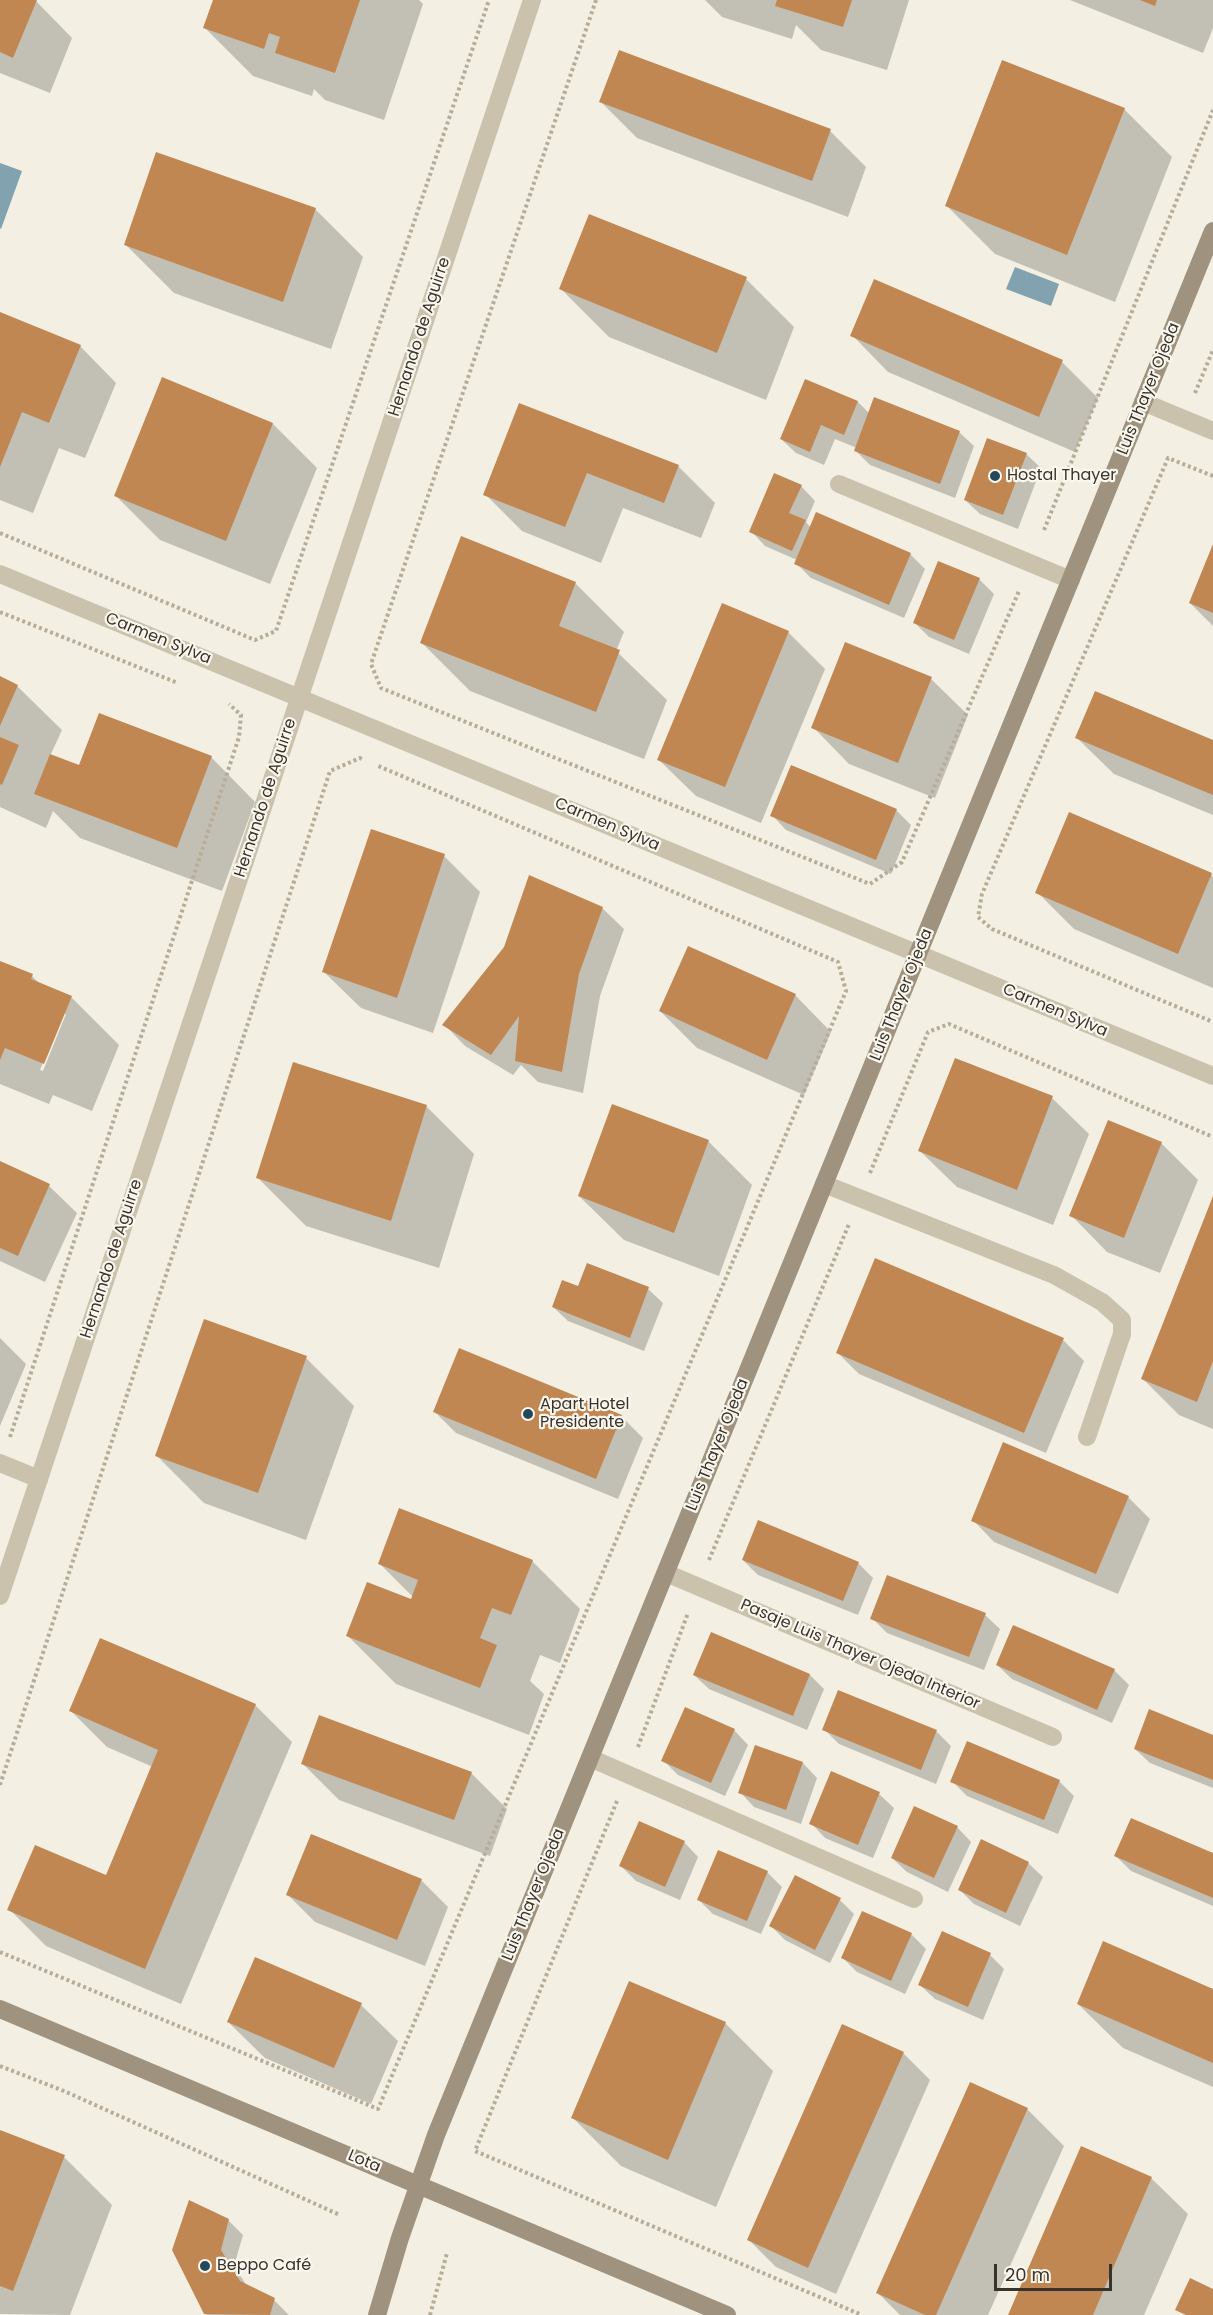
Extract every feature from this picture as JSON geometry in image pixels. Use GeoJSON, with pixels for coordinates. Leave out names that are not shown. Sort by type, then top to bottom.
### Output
{"type":"FeatureCollection","features":[{"type":"Feature","properties":{"kind":"street","name":"Hernando de Aguirre"},"geometry":{"type":"LineString","coordinates":[[0,1596],[532,0]]}},
{"type":"Feature","properties":{"kind":"street","name":"Luis Thayer Ojeda"},"geometry":{"type":"LineString","coordinates":[[377,2315],[436,2135],[1213,231]]}},
{"type":"Feature","properties":{"kind":"street"},"geometry":{"type":"LineString","coordinates":[[1143,402],[1213,430]]}},
{"type":"Feature","properties":{"kind":"street"},"geometry":{"type":"LineString","coordinates":[[838,484],[1071,580]]}},
{"type":"Feature","properties":{"kind":"street","name":"Carmen Sylva"},"geometry":{"type":"LineString","coordinates":[[0,574],[1213,1076]]}},
{"type":"Feature","properties":{"kind":"street"},"geometry":{"type":"LineString","coordinates":[[824,1184],[1054,1275],[1102,1302],[1122,1320],[1122,1334],[1087,1437]]}},
{"type":"Feature","properties":{"kind":"street"},"geometry":{"type":"LineString","coordinates":[[1,1463],[39,1479]]}},
{"type":"Feature","properties":{"kind":"street","name":"Pasaje Luis Thayer Ojeda Interior"},"geometry":{"type":"LineString","coordinates":[[666,1573],[1053,1737]]}},
{"type":"Feature","properties":{"kind":"street"},"geometry":{"type":"LineString","coordinates":[[590,1758],[914,1899]]}},
{"type":"Feature","properties":{"kind":"street","name":"Lota"},"geometry":{"type":"LineString","coordinates":[[0,2009],[727,2315]]}},
{"type":"Feature","properties":{"kind":"path"},"geometry":{"type":"LineString","coordinates":[[0,533],[255,640],[276,631],[489,0]]}},
{"type":"Feature","properties":{"kind":"path"},"geometry":{"type":"LineString","coordinates":[[596,0],[371,664],[381,688],[870,884],[902,861],[1019,591]]}},
{"type":"Feature","properties":{"kind":"path"},"geometry":{"type":"LineString","coordinates":[[1044,530],[1213,110]]}},
{"type":"Feature","properties":{"kind":"path"},"geometry":{"type":"LineString","coordinates":[[1195,393],[1213,350]]}},
{"type":"Feature","properties":{"kind":"path"},"geometry":{"type":"LineString","coordinates":[[1213,476],[1168,459],[982,894],[978,917],[992,929],[1213,1022]]}},
{"type":"Feature","properties":{"kind":"path"},"geometry":{"type":"LineString","coordinates":[[0,612],[187,687]]}},
{"type":"Feature","properties":{"kind":"path"},"geometry":{"type":"LineString","coordinates":[[1,1463],[239,737],[241,715],[231,705],[220,700]]}},
{"type":"Feature","properties":{"kind":"path"},"geometry":{"type":"LineString","coordinates":[[0,1785],[330,771],[360,758],[838,963],[846,991],[378,2109],[0,1952]]}},
{"type":"Feature","properties":{"kind":"path"},"geometry":{"type":"LineString","coordinates":[[708,1564],[928,1032],[949,1024],[1213,1137]]}},
{"type":"Feature","properties":{"kind":"path"},"geometry":{"type":"LineString","coordinates":[[634,1757],[690,1610]]}},
{"type":"Feature","properties":{"kind":"path"},"geometry":{"type":"LineString","coordinates":[[620,1792],[475,2151],[862,2315]]}},
{"type":"Feature","properties":{"kind":"path"},"geometry":{"type":"LineString","coordinates":[[0,2066],[64,2091],[340,2215]]}},
{"type":"Feature","properties":{"kind":"path"},"geometry":{"type":"LineString","coordinates":[[430,2315],[447,2253]]}},
{"type":"Feature","properties":{"kind":"water"},"geometry":{"type":"Polygon","coordinates":[[[0,163],[22,171],[1,229],[0,228],[0,163]]]}},
{"type":"Feature","properties":{"kind":"water"},"geometry":{"type":"Polygon","coordinates":[[[1015,267],[1059,284],[1051,306],[1006,289],[1015,267]]]}},
{"type":"Feature","properties":{"kind":"building"},"geometry":{"type":"Polygon","coordinates":[[[0,0],[37,0],[13,58],[0,52],[0,0]]]}},
{"type":"Feature","properties":{"kind":"building"},"geometry":{"type":"Polygon","coordinates":[[[213,0],[360,0],[335,73],[275,53],[280,37],[269,33],[264,49],[203,28],[213,0]]]}},
{"type":"Feature","properties":{"kind":"building"},"geometry":{"type":"Polygon","coordinates":[[[777,0],[852,0],[843,27],[775,6],[777,0]]]}},
{"type":"Feature","properties":{"kind":"building"},"geometry":{"type":"Polygon","coordinates":[[[1140,0],[1157,0],[1155,6],[1140,0]]]}},
{"type":"Feature","properties":{"kind":"building"},"geometry":{"type":"Polygon","coordinates":[[[619,50],[831,129],[812,181],[599,102],[619,50]]]}},
{"type":"Feature","properties":{"kind":"building"},"geometry":{"type":"Polygon","coordinates":[[[1002,60],[1125,108],[1067,255],[945,206],[1002,60]]]}},
{"type":"Feature","properties":{"kind":"building"},"geometry":{"type":"Polygon","coordinates":[[[156,152],[316,208],[283,302],[124,245],[156,152]]]}},
{"type":"Feature","properties":{"kind":"building"},"geometry":{"type":"Polygon","coordinates":[[[589,214],[747,277],[717,353],[559,289],[589,214]]]}},
{"type":"Feature","properties":{"kind":"building"},"geometry":{"type":"Polygon","coordinates":[[[874,279],[1063,360],[1039,417],[850,336],[874,279]]]}},
{"type":"Feature","properties":{"kind":"building"},"geometry":{"type":"Polygon","coordinates":[[[0,312],[81,345],[49,423],[22,412],[0,467],[0,312]]]}},
{"type":"Feature","properties":{"kind":"building"},"geometry":{"type":"Polygon","coordinates":[[[162,377],[273,423],[226,541],[114,496],[162,377]]]}},
{"type":"Feature","properties":{"kind":"building"},"geometry":{"type":"Polygon","coordinates":[[[805,379],[858,401],[844,435],[821,425],[810,452],[780,439],[805,379]]]}},
{"type":"Feature","properties":{"kind":"building"},"geometry":{"type":"Polygon","coordinates":[[[874,397],[960,431],[940,484],[854,451],[874,397]]]}},
{"type":"Feature","properties":{"kind":"building"},"geometry":{"type":"Polygon","coordinates":[[[519,403],[679,465],[664,503],[587,473],[565,527],[483,495],[519,403]]]}},
{"type":"Feature","properties":{"kind":"building","name":"Hostal Thayer"},"geometry":{"type":"Polygon","coordinates":[[[987,438],[1027,453],[1003,515],[964,500],[987,438]]]}},
{"type":"Feature","properties":{"kind":"building"},"geometry":{"type":"Polygon","coordinates":[[[774,473],[802,485],[789,513],[806,520],[792,551],[749,532],[774,473]]]}},
{"type":"Feature","properties":{"kind":"building"},"geometry":{"type":"Polygon","coordinates":[[[816,512],[911,553],[889,605],[794,564],[816,512]]]}},
{"type":"Feature","properties":{"kind":"building"},"geometry":{"type":"Polygon","coordinates":[[[461,536],[576,582],[559,626],[620,650],[596,712],[420,643],[461,536]]]}},
{"type":"Feature","properties":{"kind":"building"},"geometry":{"type":"Polygon","coordinates":[[[1213,544],[1213,613],[1189,603],[1213,544]]]}},
{"type":"Feature","properties":{"kind":"building"},"geometry":{"type":"Polygon","coordinates":[[[938,561],[980,578],[954,640],[913,623],[938,561]]]}},
{"type":"Feature","properties":{"kind":"building"},"geometry":{"type":"Polygon","coordinates":[[[722,603],[789,631],[725,787],[657,760],[722,603]]]}},
{"type":"Feature","properties":{"kind":"building"},"geometry":{"type":"Polygon","coordinates":[[[845,642],[932,677],[898,763],[811,728],[845,642]]]}},
{"type":"Feature","properties":{"kind":"building"},"geometry":{"type":"Polygon","coordinates":[[[0,676],[18,685],[0,726],[0,676]]]}},
{"type":"Feature","properties":{"kind":"building"},"geometry":{"type":"Polygon","coordinates":[[[1095,691],[1213,740],[1213,795],[1075,738],[1095,691]]]}},
{"type":"Feature","properties":{"kind":"building"},"geometry":{"type":"Polygon","coordinates":[[[99,713],[212,756],[177,848],[34,794],[50,754],[79,765],[99,713]]]}},
{"type":"Feature","properties":{"kind":"building"},"geometry":{"type":"Polygon","coordinates":[[[0,737],[19,745],[2,785],[0,784],[0,737]]]}},
{"type":"Feature","properties":{"kind":"building"},"geometry":{"type":"Polygon","coordinates":[[[791,765],[897,809],[876,860],[770,816],[791,765]]]}},
{"type":"Feature","properties":{"kind":"building"},"geometry":{"type":"Polygon","coordinates":[[[1069,812],[1212,873],[1178,954],[1035,893],[1069,812]]]}},
{"type":"Feature","properties":{"kind":"building"},"geometry":{"type":"Polygon","coordinates":[[[371,829],[445,854],[397,998],[322,972],[371,829]]]}},
{"type":"Feature","properties":{"kind":"building"},"geometry":{"type":"Polygon","coordinates":[[[529,875],[603,907],[579,974],[562,1072],[515,1061],[519,1016],[491,1055],[442,1025],[504,947],[529,875]]]}},
{"type":"Feature","properties":{"kind":"building"},"geometry":{"type":"Polygon","coordinates":[[[688,946],[796,994],[767,1060],[659,1011],[688,946]]]}},
{"type":"Feature","properties":{"kind":"building"},"geometry":{"type":"Polygon","coordinates":[[[0,961],[33,974],[31,979],[72,996],[44,1064],[5,1048],[0,1060],[0,961]]]}},
{"type":"Feature","properties":{"kind":"building"},"geometry":{"type":"Polygon","coordinates":[[[955,1058],[1053,1096],[1017,1190],[918,1151],[955,1058]]]}},
{"type":"Feature","properties":{"kind":"building"},"geometry":{"type":"Polygon","coordinates":[[[293,1062],[427,1105],[391,1221],[256,1178],[293,1062]]]}},
{"type":"Feature","properties":{"kind":"building"},"geometry":{"type":"Polygon","coordinates":[[[612,1104],[709,1140],[674,1233],[578,1196],[612,1104]]]}},
{"type":"Feature","properties":{"kind":"building"},"geometry":{"type":"Polygon","coordinates":[[[1108,1120],[1162,1142],[1124,1238],[1069,1216],[1108,1120]]]}},
{"type":"Feature","properties":{"kind":"building"},"geometry":{"type":"Polygon","coordinates":[[[0,1161],[50,1184],[18,1256],[0,1248],[0,1161]]]}},
{"type":"Feature","properties":{"kind":"building"},"geometry":{"type":"Polygon","coordinates":[[[1213,1196],[1213,1361],[1197,1402],[1141,1379],[1213,1196]]]}},
{"type":"Feature","properties":{"kind":"building"},"geometry":{"type":"Polygon","coordinates":[[[875,1258],[1064,1338],[1024,1433],[836,1353],[875,1258]]]}},
{"type":"Feature","properties":{"kind":"building"},"geometry":{"type":"Polygon","coordinates":[[[587,1263],[649,1287],[630,1338],[552,1307],[562,1280],[578,1286],[587,1263]]]}},
{"type":"Feature","properties":{"kind":"building"},"geometry":{"type":"Polygon","coordinates":[[[204,1319],[307,1356],[258,1493],[155,1456],[204,1319]]]}},
{"type":"Feature","properties":{"kind":"building","name":"Apart Hotel Presidente"},"geometry":{"type":"Polygon","coordinates":[[[459,1348],[622,1415],[596,1479],[433,1412],[459,1348]]]}},
{"type":"Feature","properties":{"kind":"building"},"geometry":{"type":"Polygon","coordinates":[[[1003,1442],[1129,1496],[1096,1574],[971,1521],[1003,1442]]]}},
{"type":"Feature","properties":{"kind":"building"},"geometry":{"type":"Polygon","coordinates":[[[399,1508],[533,1560],[511,1615],[492,1608],[480,1638],[497,1645],[480,1688],[346,1636],[367,1582],[411,1599],[418,1580],[378,1564],[399,1508]]]}},
{"type":"Feature","properties":{"kind":"building"},"geometry":{"type":"Polygon","coordinates":[[[758,1520],[859,1562],[843,1601],[742,1560],[758,1520]]]}},
{"type":"Feature","properties":{"kind":"building"},"geometry":{"type":"Polygon","coordinates":[[[887,1575],[986,1613],[969,1657],[870,1619],[887,1575]]]}},
{"type":"Feature","properties":{"kind":"building"},"geometry":{"type":"Polygon","coordinates":[[[1013,1625],[1115,1669],[1097,1710],[996,1665],[1013,1625]]]}},
{"type":"Feature","properties":{"kind":"building"},"geometry":{"type":"Polygon","coordinates":[[[711,1632],[810,1674],[793,1716],[693,1675],[711,1632]]]}},
{"type":"Feature","properties":{"kind":"building"},"geometry":{"type":"Polygon","coordinates":[[[100,1638],[256,1704],[145,1969],[7,1910],[35,1845],[106,1875],[158,1750],[69,1711],[100,1638]]]}},
{"type":"Feature","properties":{"kind":"building"},"geometry":{"type":"Polygon","coordinates":[[[838,1690],[937,1730],[921,1770],[822,1730],[838,1690]]]}},
{"type":"Feature","properties":{"kind":"building"},"geometry":{"type":"Polygon","coordinates":[[[685,1707],[735,1729],[711,1783],[661,1761],[685,1707]]]}},
{"type":"Feature","properties":{"kind":"building"},"geometry":{"type":"Polygon","coordinates":[[[1149,1709],[1213,1735],[1213,1780],[1134,1749],[1149,1709]]]}},
{"type":"Feature","properties":{"kind":"building"},"geometry":{"type":"Polygon","coordinates":[[[319,1715],[472,1772],[454,1820],[301,1764],[319,1715]]]}},
{"type":"Feature","properties":{"kind":"building"},"geometry":{"type":"Polygon","coordinates":[[[967,1741],[1060,1780],[1044,1820],[950,1782],[967,1741]]]}},
{"type":"Feature","properties":{"kind":"building"},"geometry":{"type":"Polygon","coordinates":[[[755,1745],[803,1762],[786,1810],[738,1793],[755,1745]]]}},
{"type":"Feature","properties":{"kind":"building"},"geometry":{"type":"Polygon","coordinates":[[[831,1771],[880,1792],[858,1845],[809,1824],[831,1771]]]}},
{"type":"Feature","properties":{"kind":"building"},"geometry":{"type":"Polygon","coordinates":[[[914,1806],[958,1826],[934,1878],[891,1858],[914,1806]]]}},
{"type":"Feature","properties":{"kind":"building"},"geometry":{"type":"Polygon","coordinates":[[[1131,1818],[1213,1853],[1213,1898],[1114,1856],[1131,1818]]]}},
{"type":"Feature","properties":{"kind":"building"},"geometry":{"type":"Polygon","coordinates":[[[639,1821],[685,1841],[665,1887],[619,1866],[639,1821]]]}},
{"type":"Feature","properties":{"kind":"building"},"geometry":{"type":"Polygon","coordinates":[[[311,1834],[422,1879],[397,1940],[286,1895],[311,1834]]]}},
{"type":"Feature","properties":{"kind":"building"},"geometry":{"type":"Polygon","coordinates":[[[981,1839],[1029,1862],[1006,1913],[958,1890],[981,1839]]]}},
{"type":"Feature","properties":{"kind":"building"},"geometry":{"type":"Polygon","coordinates":[[[718,1850],[768,1871],[747,1921],[697,1900],[718,1850]]]}},
{"type":"Feature","properties":{"kind":"building"},"geometry":{"type":"Polygon","coordinates":[[[795,1875],[841,1898],[815,1950],[769,1926],[795,1875]]]}},
{"type":"Feature","properties":{"kind":"building"},"geometry":{"type":"Polygon","coordinates":[[[862,1911],[912,1933],[891,1981],[841,1958],[862,1911]]]}},
{"type":"Feature","properties":{"kind":"building"},"geometry":{"type":"Polygon","coordinates":[[[942,1931],[991,1953],[968,2007],[918,1985],[942,1931]]]}},
{"type":"Feature","properties":{"kind":"building"},"geometry":{"type":"Polygon","coordinates":[[[1103,1941],[1213,1989],[1213,2063],[1077,2004],[1103,1941]]]}},
{"type":"Feature","properties":{"kind":"building"},"geometry":{"type":"Polygon","coordinates":[[[255,1957],[362,2003],[334,2068],[227,2022],[255,1957]]]}},
{"type":"Feature","properties":{"kind":"building"},"geometry":{"type":"Polygon","coordinates":[[[629,1981],[726,2022],[668,2160],[571,2118],[629,1981]]]}},
{"type":"Feature","properties":{"kind":"building"},"geometry":{"type":"Polygon","coordinates":[[[842,2024],[904,2052],[808,2268],[747,2240],[842,2024]]]}},
{"type":"Feature","properties":{"kind":"building"},"geometry":{"type":"Polygon","coordinates":[[[970,2082],[1028,2108],[936,2315],[925,2315],[876,2293],[970,2082]]]}},
{"type":"Feature","properties":{"kind":"building"},"geometry":{"type":"Polygon","coordinates":[[[0,2130],[65,2155],[13,2291],[0,2286],[0,2130]]]}},
{"type":"Feature","properties":{"kind":"building"},"geometry":{"type":"Polygon","coordinates":[[[1081,2146],[1152,2177],[1093,2315],[1008,2315],[1081,2146]]]}},
{"type":"Feature","properties":{"kind":"building","name":"Beppo Café"},"geometry":{"type":"Polygon","coordinates":[[[189,2200],[229,2219],[221,2250],[240,2281],[275,2298],[270,2315],[204,2314],[172,2250],[189,2200]]]}},
{"type":"Feature","properties":{"kind":"building"},"geometry":{"type":"Polygon","coordinates":[[[1190,2278],[1213,2289],[1213,2315],[1186,2315],[1175,2310],[1190,2278]]]}},
{"type":"Feature","properties":{"kind":"place","name":"Hostal Thayer"},"geometry":{"type":"Point","coordinates":[995,476]}},
{"type":"Feature","properties":{"kind":"place","name":"Apart Hotel Presidente"},"geometry":{"type":"Point","coordinates":[528,1414]}},
{"type":"Feature","properties":{"kind":"place","name":"Beppo Café"},"geometry":{"type":"Point","coordinates":[205,2266]}}]}
